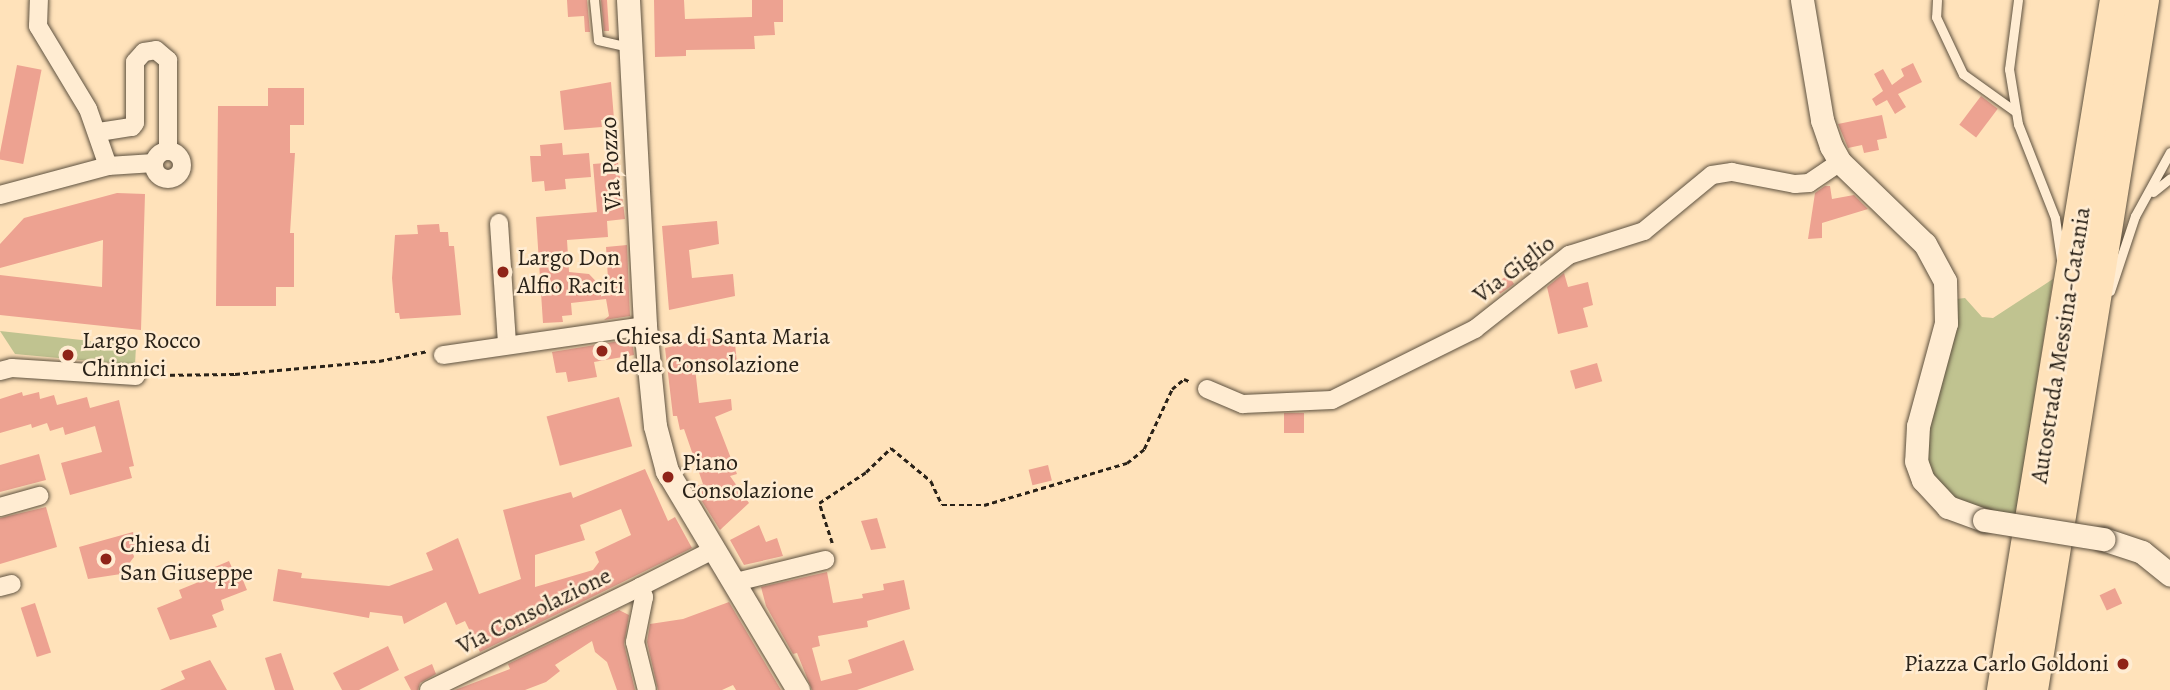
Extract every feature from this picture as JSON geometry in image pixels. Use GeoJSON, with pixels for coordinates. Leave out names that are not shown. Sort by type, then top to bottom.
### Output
{"type":"FeatureCollection","features":[{"type":"Feature","properties":{"kind":"highway","name":"Autostrada Messina-Catania"},"geometry":{"type":"LineString","coordinates":[[2003,690],[2116,0]]}},
{"type":"Feature","properties":{"kind":"highway","name":"Autostrada Messina-Catania"},"geometry":{"type":"LineString","coordinates":[[2032,690],[2143,0]]}},
{"type":"Feature","properties":{"kind":"street"},"geometry":{"type":"LineString","coordinates":[[39,0],[38,26],[99,132],[108,166]]}},
{"type":"Feature","properties":{"kind":"street","name":"Via Pozzo"},"geometry":{"type":"LineString","coordinates":[[628,0],[645,326],[655,426],[667,471],[736,582],[798,690]]}},
{"type":"Feature","properties":{"kind":"street"},"geometry":{"type":"LineString","coordinates":[[1802,0],[1822,120],[1840,162],[1938,261],[1945,281],[1946,323],[1918,426],[1916,461],[1923,480],[1941,501],[1984,520],[2103,539],[2143,552],[2170,575]]}},
{"type":"Feature","properties":{"kind":"street"},"geometry":{"type":"LineString","coordinates":[[0,195],[108,166],[154,163],[168,150],[168,60],[156,50],[144,52],[135,62],[135,123],[132,127],[99,132]]}},
{"type":"Feature","properties":{"kind":"street"},"geometry":{"type":"LineString","coordinates":[[154,163],[160,177],[167,180],[181,173],[181,158],[168,150]]}},
{"type":"Feature","properties":{"kind":"street","name":"Via Giglio"},"geometry":{"type":"LineString","coordinates":[[1207,389],[1243,404],[1332,400],[1475,329],[1569,256],[1644,231],[1712,176],[1732,172],[1795,184],[1809,183],[1840,162]]}},
{"type":"Feature","properties":{"kind":"street"},"geometry":{"type":"LineString","coordinates":[[499,223],[508,345]]}},
{"type":"Feature","properties":{"kind":"street"},"geometry":{"type":"LineString","coordinates":[[443,355],[645,326]]}},
{"type":"Feature","properties":{"kind":"street"},"geometry":{"type":"LineString","coordinates":[[0,371],[12,368],[136,376]]}},
{"type":"Feature","properties":{"kind":"street"},"geometry":{"type":"LineString","coordinates":[[0,507],[39,496]]}},
{"type":"Feature","properties":{"kind":"street"},"geometry":{"type":"LineString","coordinates":[[639,587],[715,549]]}},
{"type":"Feature","properties":{"kind":"street"},"geometry":{"type":"LineString","coordinates":[[736,582],[825,560]]}},
{"type":"Feature","properties":{"kind":"street","name":"Via Consolazione"},"geometry":{"type":"LineString","coordinates":[[429,690],[639,587],[644,597],[635,642],[647,690]]}},
{"type":"Feature","properties":{"kind":"lane"},"geometry":{"type":"LineString","coordinates":[[594,0],[597,40],[631,48]]}},
{"type":"Feature","properties":{"kind":"lane"},"geometry":{"type":"LineString","coordinates":[[1937,0],[1936,17],[1963,74],[2016,112]]}},
{"type":"Feature","properties":{"kind":"lane"},"geometry":{"type":"LineString","coordinates":[[2013,632],[2011,577],[2062,264],[2055,218],[2016,112],[2009,69],[2018,0]]}},
{"type":"Feature","properties":{"kind":"lane"},"geometry":{"type":"LineString","coordinates":[[2084,375],[2135,216],[2149,195],[2170,152]]}},
{"type":"Feature","properties":{"kind":"lane"},"geometry":{"type":"LineString","coordinates":[[2149,195],[2170,178]]}},
{"type":"Feature","properties":{"kind":"path"},"geometry":{"type":"LineString","coordinates":[[136,376],[235,374],[379,360],[423,350],[443,355]]}},
{"type":"Feature","properties":{"kind":"path"},"geometry":{"type":"LineString","coordinates":[[825,560],[833,546],[819,503],[866,472],[891,447],[931,481],[942,505],[984,505],[1127,463],[1144,449],[1172,389],[1184,379],[1207,389]]}},
{"type":"Feature","properties":{"kind":"green space"},"geometry":{"type":"Polygon","coordinates":[[[2053,279],[2016,516],[1971,508],[1940,488],[1926,463],[1924,446],[1956,299],[1965,298],[1982,317],[1993,318],[2053,279]]]}},
{"type":"Feature","properties":{"kind":"green space"},"geometry":{"type":"Polygon","coordinates":[[[0,331],[136,346],[135,365],[15,354],[0,331]]]}},
{"type":"Feature","properties":{"kind":"building"},"geometry":{"type":"Polygon","coordinates":[[[567,0],[587,0],[590,32],[585,32],[584,16],[568,17],[567,0]]]}},
{"type":"Feature","properties":{"kind":"building"},"geometry":{"type":"Polygon","coordinates":[[[601,0],[607,0],[609,31],[604,31],[601,0]]]}},
{"type":"Feature","properties":{"kind":"building"},"geometry":{"type":"Polygon","coordinates":[[[654,0],[684,0],[685,19],[752,17],[752,0],[783,0],[783,22],[774,22],[775,35],[754,36],[755,49],[686,50],[686,56],[655,57],[654,0]]]}},
{"type":"Feature","properties":{"kind":"building"},"geometry":{"type":"Polygon","coordinates":[[[1913,63],[1922,82],[1898,94],[1906,107],[1895,114],[1887,100],[1876,106],[1872,99],[1883,91],[1874,74],[1883,69],[1892,85],[1904,76],[1901,69],[1913,63]]]}},
{"type":"Feature","properties":{"kind":"building"},"geometry":{"type":"Polygon","coordinates":[[[17,65],[42,70],[23,164],[0,159],[17,65]]]}},
{"type":"Feature","properties":{"kind":"building"},"geometry":{"type":"Polygon","coordinates":[[[611,82],[614,119],[601,120],[602,127],[564,130],[560,91],[611,82]]]}},
{"type":"Feature","properties":{"kind":"building"},"geometry":{"type":"Polygon","coordinates":[[[268,88],[304,88],[304,125],[290,125],[290,153],[295,153],[290,233],[294,233],[294,287],[276,287],[276,306],[216,306],[218,106],[268,106],[268,88]]]}},
{"type":"Feature","properties":{"kind":"building"},"geometry":{"type":"Polygon","coordinates":[[[1981,96],[1998,109],[1976,137],[1959,125],[1981,96]]]}},
{"type":"Feature","properties":{"kind":"building"},"geometry":{"type":"Polygon","coordinates":[[[1882,115],[1887,138],[1877,140],[1879,150],[1864,153],[1862,145],[1848,148],[1838,124],[1882,115]]]}},
{"type":"Feature","properties":{"kind":"building"},"geometry":{"type":"Polygon","coordinates":[[[562,143],[563,155],[589,153],[591,177],[565,179],[566,189],[545,191],[544,181],[532,182],[530,156],[541,156],[540,145],[562,143]]]}},
{"type":"Feature","properties":{"kind":"building"},"geometry":{"type":"Polygon","coordinates":[[[618,162],[625,219],[607,221],[608,237],[567,240],[569,272],[589,274],[609,295],[606,247],[627,245],[630,316],[604,320],[609,316],[606,299],[571,303],[572,315],[562,316],[563,322],[543,323],[536,217],[597,212],[593,164],[618,162]]]}},
{"type":"Feature","properties":{"kind":"building"},"geometry":{"type":"Polygon","coordinates":[[[1825,186],[1830,186],[1832,199],[1854,195],[1868,209],[1822,223],[1822,238],[1808,239],[1815,193],[1825,186]]]}},
{"type":"Feature","properties":{"kind":"building"},"geometry":{"type":"Polygon","coordinates":[[[117,193],[145,194],[141,330],[0,315],[0,275],[102,287],[103,240],[0,268],[0,244],[24,218],[117,193]]]}},
{"type":"Feature","properties":{"kind":"building"},"geometry":{"type":"Polygon","coordinates":[[[717,221],[719,244],[689,250],[692,278],[733,274],[735,296],[669,310],[662,226],[717,221]]]}},
{"type":"Feature","properties":{"kind":"building"},"geometry":{"type":"Polygon","coordinates":[[[439,224],[440,232],[448,232],[449,246],[454,246],[461,315],[400,319],[399,313],[395,313],[392,278],[395,235],[418,234],[417,225],[439,224]]]}},
{"type":"Feature","properties":{"kind":"building"},"geometry":{"type":"Polygon","coordinates":[[[1564,273],[1568,287],[1588,282],[1593,305],[1583,308],[1588,327],[1558,334],[1547,287],[1564,273]]]}},
{"type":"Feature","properties":{"kind":"building"},"geometry":{"type":"Polygon","coordinates":[[[1508,275],[1514,284],[1500,294],[1494,285],[1508,275]]]}},
{"type":"Feature","properties":{"kind":"building"},"geometry":{"type":"Polygon","coordinates":[[[734,333],[737,364],[695,368],[699,403],[731,399],[732,410],[715,417],[737,474],[730,476],[749,503],[720,530],[693,487],[703,484],[684,429],[680,430],[677,416],[673,416],[665,348],[734,333]]]}},
{"type":"Feature","properties":{"kind":"building"},"geometry":{"type":"Polygon","coordinates":[[[632,339],[634,355],[594,362],[597,377],[568,382],[566,372],[556,373],[552,352],[632,339]]]}},
{"type":"Feature","properties":{"kind":"building"},"geometry":{"type":"Polygon","coordinates":[[[1597,363],[1602,381],[1575,389],[1570,371],[1597,363]]]}},
{"type":"Feature","properties":{"kind":"building"},"geometry":{"type":"Polygon","coordinates":[[[22,392],[23,396],[39,392],[40,399],[54,395],[57,405],[87,397],[90,408],[119,400],[134,466],[129,467],[132,478],[70,495],[61,463],[102,452],[95,426],[65,435],[63,427],[50,431],[47,423],[32,428],[31,424],[0,433],[0,399],[22,392]]]}},
{"type":"Feature","properties":{"kind":"building"},"geometry":{"type":"Polygon","coordinates":[[[619,397],[632,446],[560,466],[547,416],[619,397]]]}},
{"type":"Feature","properties":{"kind":"building"},"geometry":{"type":"Polygon","coordinates":[[[1284,413],[1304,413],[1304,433],[1284,433],[1284,413]]]}},
{"type":"Feature","properties":{"kind":"building"},"geometry":{"type":"Polygon","coordinates":[[[39,454],[46,480],[0,492],[0,465],[39,454]]]}},
{"type":"Feature","properties":{"kind":"building"},"geometry":{"type":"Polygon","coordinates":[[[1048,465],[1052,481],[1032,485],[1029,470],[1048,465]]]}},
{"type":"Feature","properties":{"kind":"building"},"geometry":{"type":"Polygon","coordinates":[[[645,469],[668,521],[675,517],[692,548],[480,652],[465,621],[456,625],[446,602],[404,624],[402,616],[370,612],[369,618],[273,601],[278,569],[302,573],[301,578],[389,586],[433,570],[426,553],[458,538],[479,594],[521,579],[503,510],[571,492],[573,498],[645,469]],[[621,509],[580,525],[585,540],[535,555],[535,587],[593,570],[599,562],[595,552],[631,535],[621,509]]]}},
{"type":"Feature","properties":{"kind":"building"},"geometry":{"type":"Polygon","coordinates":[[[46,507],[57,547],[0,564],[0,518],[46,507]]]}},
{"type":"Feature","properties":{"kind":"building"},"geometry":{"type":"Polygon","coordinates":[[[877,518],[886,548],[871,550],[861,521],[877,518]]]}},
{"type":"Feature","properties":{"kind":"building"},"geometry":{"type":"Polygon","coordinates":[[[759,525],[766,542],[777,538],[783,556],[744,565],[730,540],[759,525]]]}},
{"type":"Feature","properties":{"kind":"building","name":"Chiesa di San Giuseppe"},"geometry":{"type":"Polygon","coordinates":[[[133,532],[137,545],[132,547],[134,557],[121,574],[88,579],[79,547],[133,532]]]}},
{"type":"Feature","properties":{"kind":"building"},"geometry":{"type":"Polygon","coordinates":[[[229,561],[233,570],[238,568],[247,590],[221,600],[224,610],[212,615],[217,627],[170,640],[157,608],[182,598],[179,590],[206,579],[203,572],[229,561]]]}},
{"type":"Feature","properties":{"kind":"building"},"geometry":{"type":"Polygon","coordinates":[[[827,572],[833,603],[863,598],[862,594],[884,590],[883,584],[904,580],[910,609],[867,621],[868,627],[818,636],[820,646],[812,648],[821,681],[852,673],[848,660],[904,640],[914,670],[857,690],[812,690],[797,653],[793,654],[766,606],[761,587],[827,572]]]}},
{"type":"Feature","properties":{"kind":"building"},"geometry":{"type":"Polygon","coordinates":[[[2115,588],[2122,603],[2107,611],[2100,595],[2115,588]]]}},
{"type":"Feature","properties":{"kind":"building"},"geometry":{"type":"Polygon","coordinates":[[[729,602],[781,690],[736,690],[733,685],[722,690],[658,690],[647,642],[650,624],[683,619],[729,602]]]}},
{"type":"Feature","properties":{"kind":"building"},"geometry":{"type":"Polygon","coordinates":[[[35,603],[51,652],[37,657],[21,608],[35,603]]]}},
{"type":"Feature","properties":{"kind":"building"},"geometry":{"type":"Polygon","coordinates":[[[619,610],[629,615],[624,644],[635,690],[617,690],[607,662],[595,652],[592,641],[555,665],[560,671],[546,682],[525,690],[455,690],[510,669],[508,664],[619,610]]]}},
{"type":"Feature","properties":{"kind":"building"},"geometry":{"type":"Polygon","coordinates":[[[388,646],[399,670],[359,690],[342,690],[333,673],[388,646]]]}},
{"type":"Feature","properties":{"kind":"building"},"geometry":{"type":"Polygon","coordinates":[[[281,653],[294,690],[275,690],[265,658],[281,653]]]}},
{"type":"Feature","properties":{"kind":"building"},"geometry":{"type":"Polygon","coordinates":[[[210,660],[227,690],[160,690],[185,679],[181,671],[210,660]]]}},
{"type":"Feature","properties":{"kind":"building"},"geometry":{"type":"Polygon","coordinates":[[[432,664],[436,674],[420,683],[418,690],[411,690],[404,677],[432,664]]]}},
{"type":"Feature","properties":{"kind":"place","name":"Largo Don Alfio Raciti"},"geometry":{"type":"Point","coordinates":[503,272]}},
{"type":"Feature","properties":{"kind":"place","name":"Chiesa di Santa Maria della Consolazione"},"geometry":{"type":"Point","coordinates":[602,351]}},
{"type":"Feature","properties":{"kind":"place","name":"Largo Rocco Chinnici"},"geometry":{"type":"Point","coordinates":[68,355]}},
{"type":"Feature","properties":{"kind":"place","name":"Piano Consolazione"},"geometry":{"type":"Point","coordinates":[668,477]}},
{"type":"Feature","properties":{"kind":"place","name":"Chiesa di San Giuseppe"},"geometry":{"type":"Point","coordinates":[106,559]}},
{"type":"Feature","properties":{"kind":"place","name":"Piazza Carlo Goldoni"},"geometry":{"type":"Point","coordinates":[2123,664]}}]}
